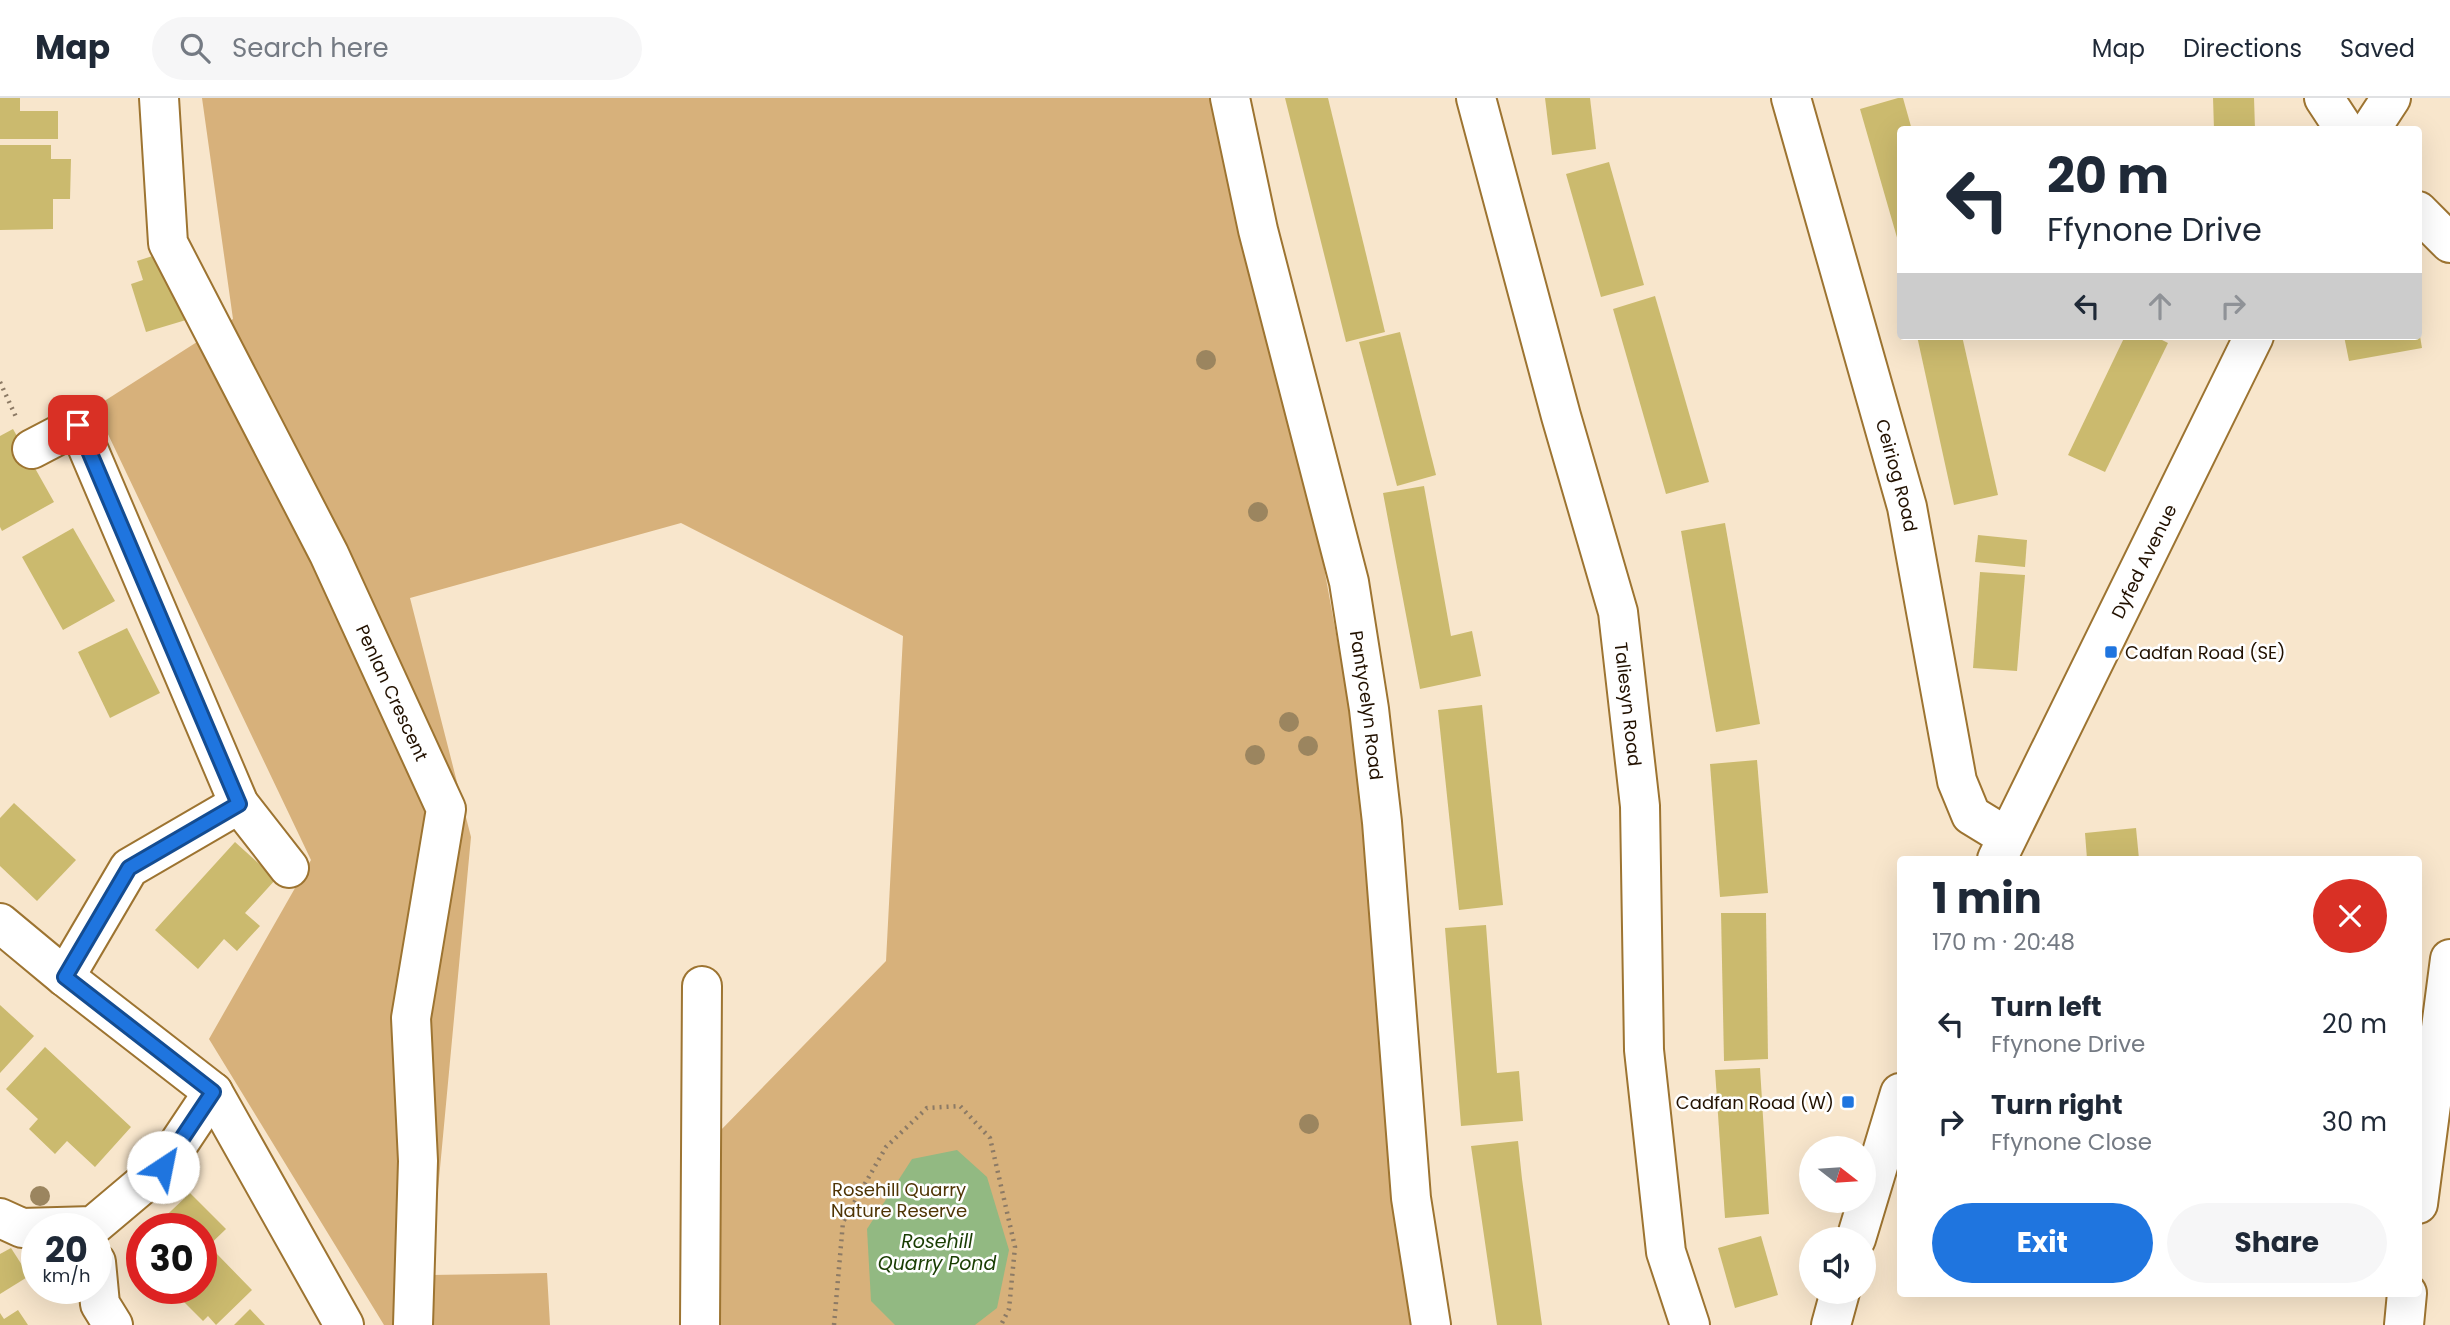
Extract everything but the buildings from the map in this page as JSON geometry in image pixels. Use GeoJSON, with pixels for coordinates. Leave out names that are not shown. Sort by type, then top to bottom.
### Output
{"type":"FeatureCollection","features":[{"type":"Feature","properties":{"kind":"street","name":"Penlan Crescent"},"geometry":{"type":"LineString","coordinates":[[159,98],[168,243],[330,554],[446,809],[411,1018],[418,1161],[413,1325]]}},
{"type":"Feature","properties":{"kind":"street","name":"Pantycelyn Road"},"geometry":{"type":"LineString","coordinates":[[1230,98],[1258,230],[1349,582],[1369,709],[1382,821],[1411,1198],[1432,1325]]}},
{"type":"Feature","properties":{"kind":"street","name":"Taliesyn Road"},"geometry":{"type":"LineString","coordinates":[[1476,98],[1561,416],[1618,612],[1640,806],[1644,1050],[1666,1252],[1690,1325]]}},
{"type":"Feature","properties":{"kind":"street","name":"Ceiriog Road"},"geometry":{"type":"LineString","coordinates":[[1791,98],[1907,507],[1957,781],[1971,814],[2002,848]]}},
{"type":"Feature","properties":{"kind":"street"},"geometry":{"type":"LineString","coordinates":[[2324,98],[2342,126]]}},
{"type":"Feature","properties":{"kind":"street"},"geometry":{"type":"LineString","coordinates":[[2373,126],[2391,98]]}},
{"type":"Feature","properties":{"kind":"street"},"geometry":{"type":"LineString","coordinates":[[2422,215],[2450,243]]}},
{"type":"Feature","properties":{"kind":"street","name":"Dyfed Avenue"},"geometry":{"type":"LineString","coordinates":[[2002,848],[2252,340]]}},
{"type":"Feature","properties":{"kind":"street"},"geometry":{"type":"LineString","coordinates":[[32,449],[78,425],[239,804],[289,868]]}},
{"type":"Feature","properties":{"kind":"street"},"geometry":{"type":"LineString","coordinates":[[65,977],[129,868],[239,804]]}},
{"type":"Feature","properties":{"kind":"street"},"geometry":{"type":"LineString","coordinates":[[0,923],[213,1092],[344,1325]]}},
{"type":"Feature","properties":{"kind":"street"},"geometry":{"type":"LineString","coordinates":[[2422,1178],[2450,959]]}},
{"type":"Feature","properties":{"kind":"street"},"geometry":{"type":"LineString","coordinates":[[700,1325],[702,986]]}},
{"type":"Feature","properties":{"kind":"street"},"geometry":{"type":"LineString","coordinates":[[112,1220],[163,1167],[213,1092]]}},
{"type":"Feature","properties":{"kind":"street"},"geometry":{"type":"LineString","coordinates":[[1860,1227],[1897,1103]]}},
{"type":"Feature","properties":{"kind":"street"},"geometry":{"type":"LineString","coordinates":[[2422,1201],[2450,1204]]}},
{"type":"Feature","properties":{"kind":"street"},"geometry":{"type":"LineString","coordinates":[[0,1218],[21,1228]]}},
{"type":"Feature","properties":{"kind":"street"},"geometry":{"type":"LineString","coordinates":[[2403,1325],[2406,1297]]}},
{"type":"Feature","properties":{"kind":"street"},"geometry":{"type":"LineString","coordinates":[[100,1304],[113,1325]]}},
{"type":"Feature","properties":{"kind":"street"},"geometry":{"type":"LineString","coordinates":[[1831,1325],[1837,1304]]}},
{"type":"Feature","properties":{"kind":"path"},"geometry":{"type":"LineString","coordinates":[[834,1325],[843,1223],[886,1147],[927,1108],[960,1106],[990,1138],[1015,1247],[1009,1309],[1001,1325]]}},
{"type":"Feature","properties":{"kind":"green space","name":"Rosehill Quarry Nature Reserve"},"geometry":{"type":"Polygon","coordinates":[[[202,98],[1211,98],[1226,172],[1313,507],[1353,727],[1407,1295],[1415,1325],[717,1325],[719,1132],[886,961],[903,636],[681,523],[410,598],[471,837],[430,1275],[547,1273],[550,1325],[384,1325],[209,1039],[311,860],[95,407],[233,319],[202,98]]]}},
{"type":"Feature","properties":{"kind":"water","name":"Rosehill Quarry Pond"},"geometry":{"type":"Polygon","coordinates":[[[957,1150],[987,1177],[1009,1250],[997,1308],[975,1325],[895,1325],[871,1301],[867,1229],[912,1159],[957,1150]]]}},
{"type":"Feature","properties":{"kind":"place","name":"Cadfan Road (SE)"},"geometry":{"type":"Point","coordinates":[2111,652]}},
{"type":"Feature","properties":{"kind":"place","name":"Cadfan Road (W)"},"geometry":{"type":"Point","coordinates":[1848,1102]}},
{"type":"Feature","properties":{"kind":"route"},"geometry":{"type":"LineString","coordinates":[[78,425],[239,804],[129,868],[65,977],[213,1092],[163,1167]]}}]}
